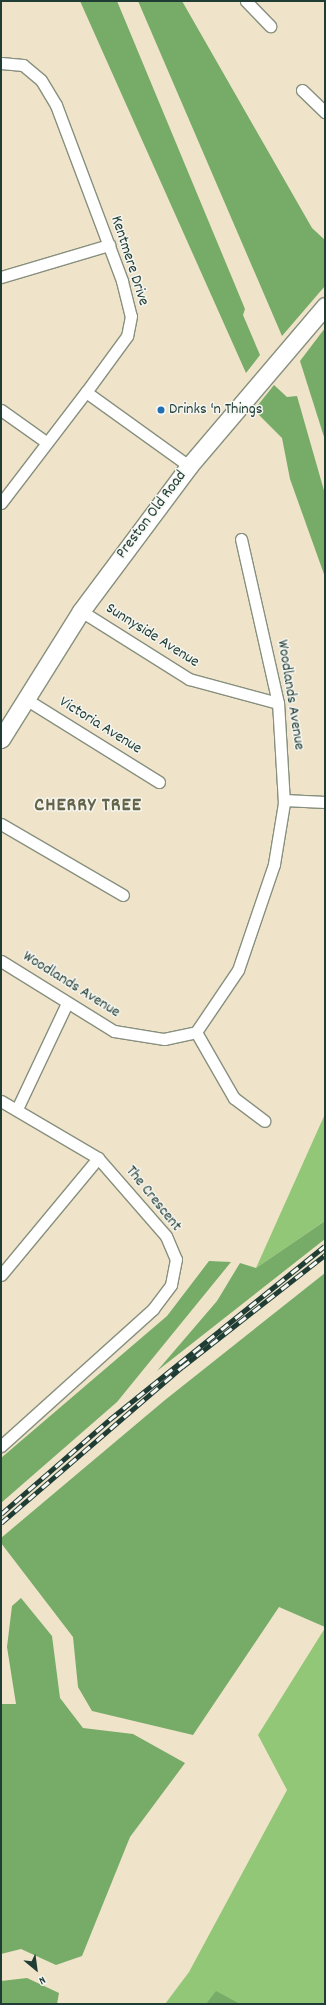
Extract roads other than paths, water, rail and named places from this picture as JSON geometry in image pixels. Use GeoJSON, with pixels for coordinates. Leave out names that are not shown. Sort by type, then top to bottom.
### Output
{"type":"FeatureCollection","features":[{"type":"Feature","properties":{"kind":"main road","name":"Preston Old Road"},"geometry":{"type":"LineString","coordinates":[[1,739],[24,698],[81,611],[189,466],[325,306]]}},
{"type":"Feature","properties":{"kind":"street"},"geometry":{"type":"LineString","coordinates":[[246,1],[270,26]]}},
{"type":"Feature","properties":{"kind":"street","name":"Kentmere Drive"},"geometry":{"type":"LineString","coordinates":[[1,63],[23,65],[41,80],[56,105],[109,244],[131,316],[127,336],[1,503]]}},
{"type":"Feature","properties":{"kind":"street"},"geometry":{"type":"LineString","coordinates":[[302,90],[325,112]]}},
{"type":"Feature","properties":{"kind":"street"},"geometry":{"type":"LineString","coordinates":[[1,277],[109,244]]}},
{"type":"Feature","properties":{"kind":"street"},"geometry":{"type":"LineString","coordinates":[[86,392],[189,466]]}},
{"type":"Feature","properties":{"kind":"street"},"geometry":{"type":"LineString","coordinates":[[1,410],[46,442]]}},
{"type":"Feature","properties":{"kind":"street","name":"Woodlands Avenue"},"geometry":{"type":"LineString","coordinates":[[1,960],[67,1003],[114,1031],[164,1039],[196,1032],[238,970],[258,918],[274,864],[284,800],[278,702],[241,539]]}},
{"type":"Feature","properties":{"kind":"street","name":"Sunnyside Avenue"},"geometry":{"type":"LineString","coordinates":[[81,611],[189,679],[278,702]]}},
{"type":"Feature","properties":{"kind":"street","name":"Victoria Avenue"},"geometry":{"type":"LineString","coordinates":[[24,698],[159,782]]}},
{"type":"Feature","properties":{"kind":"street"},"geometry":{"type":"LineString","coordinates":[[284,800],[325,802]]}},
{"type":"Feature","properties":{"kind":"street"},"geometry":{"type":"LineString","coordinates":[[1,824],[123,895]]}},
{"type":"Feature","properties":{"kind":"street"},"geometry":{"type":"LineString","coordinates":[[17,1109],[67,1003]]}},
{"type":"Feature","properties":{"kind":"street"},"geometry":{"type":"LineString","coordinates":[[196,1032],[234,1098],[264,1121]]}},
{"type":"Feature","properties":{"kind":"street","name":"The Crescent"},"geometry":{"type":"LineString","coordinates":[[1,1101],[17,1109],[98,1158],[166,1236],[176,1259],[171,1285],[153,1310],[1,1446]]}},
{"type":"Feature","properties":{"kind":"street"},"geometry":{"type":"LineString","coordinates":[[1,1275],[98,1158]]}},
{"type":"Feature","properties":{"kind":"railway"},"geometry":{"type":"LineString","coordinates":[[1,1514],[109,1420],[325,1246]]}},
{"type":"Feature","properties":{"kind":"railway"},"geometry":{"type":"LineString","coordinates":[[1,1523],[182,1367],[325,1255]]}},
{"type":"Feature","properties":{"kind":"place","name":"Drinks 'n Things"},"geometry":{"type":"Point","coordinates":[161,410]}},
{"type":"Feature","properties":{"kind":"district","name":"CHERRY TREE"},"geometry":{"type":"Point","coordinates":[88,806]}}]}
